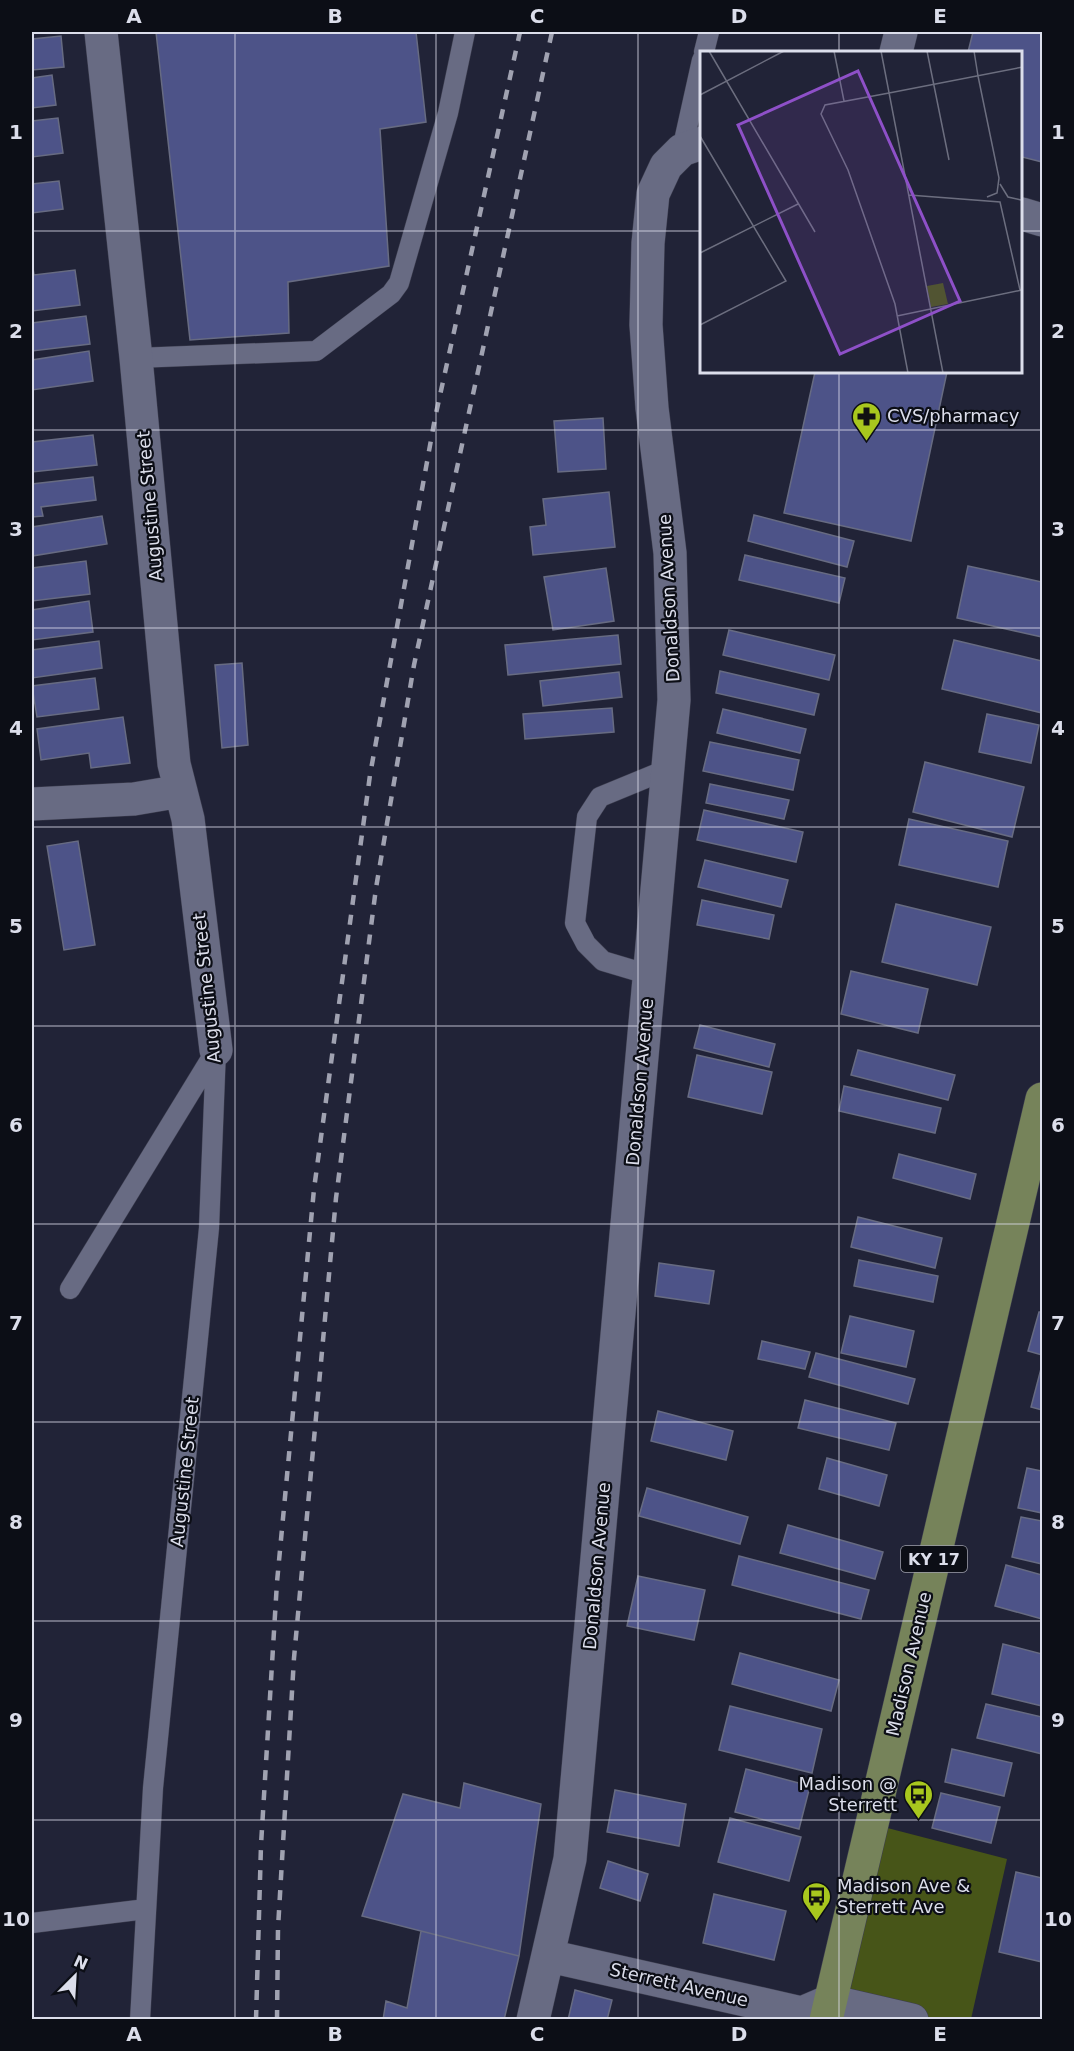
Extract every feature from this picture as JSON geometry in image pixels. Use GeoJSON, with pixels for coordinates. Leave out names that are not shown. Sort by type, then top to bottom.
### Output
{"type":"FeatureCollection","features":[{"type":"Feature","properties":{"kind":"main road","name":"Madison Avenue"},"geometry":{"type":"LineString","coordinates":[[828,2010],[1042,1099]]}},
{"type":"Feature","properties":{"kind":"street","name":"Augustine Street"},"geometry":{"type":"LineString","coordinates":[[101,32],[136,358],[174,764],[188,819],[216,1050]]}},
{"type":"Feature","properties":{"kind":"street"},"geometry":{"type":"LineString","coordinates":[[896,51],[901,32]]}},
{"type":"Feature","properties":{"kind":"street","name":"Donaldson Avenue"},"geometry":{"type":"LineString","coordinates":[[533,2019],[570,1859],[674,700],[670,553],[652,408],[646,325],[648,243],[653,194],[666,166],[692,147]]}},
{"type":"Feature","properties":{"kind":"street"},"geometry":{"type":"LineString","coordinates":[[1023,214],[1042,220]]}},
{"type":"Feature","properties":{"kind":"street"},"geometry":{"type":"LineString","coordinates":[[32,804],[134,799],[181,790]]}},
{"type":"Feature","properties":{"kind":"street","name":"Sterrett Avenue"},"geometry":{"type":"LineString","coordinates":[[549,1956],[802,2013],[828,2010]]}},
{"type":"Feature","properties":{"kind":"street"},"geometry":{"type":"LineString","coordinates":[[828,2010],[912,2019]]}},
{"type":"Feature","properties":{"kind":"lane"},"geometry":{"type":"LineString","coordinates":[[136,358],[316,351],[391,294],[399,283],[445,125],[465,32]]}},
{"type":"Feature","properties":{"kind":"lane"},"geometry":{"type":"LineString","coordinates":[[704,51],[709,32]]}},
{"type":"Feature","properties":{"kind":"lane"},"geometry":{"type":"LineString","coordinates":[[692,147],[700,77]]}},
{"type":"Feature","properties":{"kind":"lane"},"geometry":{"type":"LineString","coordinates":[[650,975],[603,961],[586,944],[575,923],[587,817],[600,796],[668,769]]}},
{"type":"Feature","properties":{"kind":"lane"},"geometry":{"type":"LineString","coordinates":[[70,1288],[216,1050]]}},
{"type":"Feature","properties":{"kind":"lane","name":"Augustine Street"},"geometry":{"type":"LineString","coordinates":[[140,2019],[153,1788],[209,1227],[216,1050]]}},
{"type":"Feature","properties":{"kind":"lane"},"geometry":{"type":"LineString","coordinates":[[32,1923],[147,1909]]}},
{"type":"Feature","properties":{"kind":"green space"},"geometry":{"type":"Polygon","coordinates":[[[872,1824],[1007,1859],[971,2019],[912,2019],[830,2001],[872,1824]]]}},
{"type":"Feature","properties":{"kind":"building"},"geometry":{"type":"Polygon","coordinates":[[[156,32],[416,32],[426,122],[380,129],[389,266],[288,282],[289,333],[190,340],[156,32]]]}},
{"type":"Feature","properties":{"kind":"building"},"geometry":{"type":"Polygon","coordinates":[[[973,32],[1042,32],[1042,162],[1023,157],[1023,51],[968,51],[973,32]]]}},
{"type":"Feature","properties":{"kind":"building"},"geometry":{"type":"Polygon","coordinates":[[[61,36],[64,67],[32,70],[32,39],[61,36]]]}},
{"type":"Feature","properties":{"kind":"building"},"geometry":{"type":"Polygon","coordinates":[[[52,75],[56,105],[32,108],[32,78],[52,75]]]}},
{"type":"Feature","properties":{"kind":"building"},"geometry":{"type":"Polygon","coordinates":[[[58,118],[63,153],[32,157],[32,121],[58,118]]]}},
{"type":"Feature","properties":{"kind":"building"},"geometry":{"type":"Polygon","coordinates":[[[59,181],[63,209],[32,213],[32,184],[59,181]]]}},
{"type":"Feature","properties":{"kind":"building"},"geometry":{"type":"Polygon","coordinates":[[[32,261],[34,275],[75,270],[80,305],[32,311],[32,261]]]}},
{"type":"Feature","properties":{"kind":"building"},"geometry":{"type":"Polygon","coordinates":[[[86,316],[90,344],[32,351],[32,323],[86,316]]]}},
{"type":"Feature","properties":{"kind":"building"},"geometry":{"type":"Polygon","coordinates":[[[89,351],[93,381],[32,390],[32,360],[89,351]]]}},
{"type":"Feature","properties":{"kind":"building","name":"CVS/pharmacy"},"geometry":{"type":"Polygon","coordinates":[[[815,374],[947,374],[911,541],[784,513],[815,374]]]}},
{"type":"Feature","properties":{"kind":"building"},"geometry":{"type":"Polygon","coordinates":[[[603,418],[606,469],[558,472],[554,421],[603,418]]]}},
{"type":"Feature","properties":{"kind":"building"},"geometry":{"type":"Polygon","coordinates":[[[93,435],[97,465],[32,472],[32,442],[93,435]]]}},
{"type":"Feature","properties":{"kind":"building"},"geometry":{"type":"Polygon","coordinates":[[[93,477],[96,500],[41,507],[43,516],[32,517],[32,484],[93,477]]]}},
{"type":"Feature","properties":{"kind":"building"},"geometry":{"type":"Polygon","coordinates":[[[609,492],[615,547],[533,555],[530,527],[546,525],[543,499],[609,492]]]}},
{"type":"Feature","properties":{"kind":"building"},"geometry":{"type":"Polygon","coordinates":[[[754,515],[854,541],[847,567],[748,541],[754,515]]]}},
{"type":"Feature","properties":{"kind":"building"},"geometry":{"type":"Polygon","coordinates":[[[102,516],[107,544],[32,556],[32,527],[102,516]]]}},
{"type":"Feature","properties":{"kind":"building"},"geometry":{"type":"Polygon","coordinates":[[[745,555],[845,578],[839,603],[739,580],[745,555]]]}},
{"type":"Feature","properties":{"kind":"building"},"geometry":{"type":"Polygon","coordinates":[[[86,561],[90,594],[32,601],[32,568],[86,561]]]}},
{"type":"Feature","properties":{"kind":"building"},"geometry":{"type":"Polygon","coordinates":[[[968,566],[1042,582],[1042,637],[957,618],[968,566]]]}},
{"type":"Feature","properties":{"kind":"building"},"geometry":{"type":"Polygon","coordinates":[[[606,568],[614,621],[553,630],[544,577],[606,568]]]}},
{"type":"Feature","properties":{"kind":"building"},"geometry":{"type":"Polygon","coordinates":[[[89,601],[93,632],[32,640],[32,610],[89,601]]]}},
{"type":"Feature","properties":{"kind":"building"},"geometry":{"type":"Polygon","coordinates":[[[729,630],[835,655],[829,680],[723,655],[729,630]]]}},
{"type":"Feature","properties":{"kind":"building"},"geometry":{"type":"Polygon","coordinates":[[[618,635],[621,664],[508,675],[505,645],[618,635]]]}},
{"type":"Feature","properties":{"kind":"building"},"geometry":{"type":"Polygon","coordinates":[[[954,640],[1042,661],[1042,713],[942,689],[954,640]]]}},
{"type":"Feature","properties":{"kind":"building"},"geometry":{"type":"Polygon","coordinates":[[[99,641],[102,668],[32,678],[32,650],[99,641]]]}},
{"type":"Feature","properties":{"kind":"building"},"geometry":{"type":"Polygon","coordinates":[[[242,663],[248,745],[222,748],[215,665],[242,663]]]}},
{"type":"Feature","properties":{"kind":"building"},"geometry":{"type":"Polygon","coordinates":[[[720,671],[819,694],[814,715],[716,693],[720,671]]]}},
{"type":"Feature","properties":{"kind":"building"},"geometry":{"type":"Polygon","coordinates":[[[619,672],[622,697],[543,706],[540,681],[619,672]]]}},
{"type":"Feature","properties":{"kind":"building"},"geometry":{"type":"Polygon","coordinates":[[[95,678],[99,709],[37,717],[32,686],[95,678]]]}},
{"type":"Feature","properties":{"kind":"building"},"geometry":{"type":"Polygon","coordinates":[[[612,708],[614,732],[525,739],[523,714],[612,708]]]}},
{"type":"Feature","properties":{"kind":"building"},"geometry":{"type":"Polygon","coordinates":[[[723,709],[806,729],[800,753],[717,733],[723,709]]]}},
{"type":"Feature","properties":{"kind":"building"},"geometry":{"type":"Polygon","coordinates":[[[987,714],[1039,725],[1031,763],[979,752],[987,714]]]}},
{"type":"Feature","properties":{"kind":"building"},"geometry":{"type":"Polygon","coordinates":[[[123,717],[130,763],[91,768],[89,753],[41,760],[37,729],[123,717]]]}},
{"type":"Feature","properties":{"kind":"building"},"geometry":{"type":"Polygon","coordinates":[[[710,742],[799,760],[793,790],[703,771],[710,742]]]}},
{"type":"Feature","properties":{"kind":"building"},"geometry":{"type":"Polygon","coordinates":[[[925,762],[1024,787],[1012,837],[913,812],[925,762]]]}},
{"type":"Feature","properties":{"kind":"building"},"geometry":{"type":"Polygon","coordinates":[[[710,784],[789,800],[784,819],[706,803],[710,784]]]}},
{"type":"Feature","properties":{"kind":"building"},"geometry":{"type":"Polygon","coordinates":[[[704,810],[803,832],[796,862],[697,840],[704,810]]]}},
{"type":"Feature","properties":{"kind":"building"},"geometry":{"type":"Polygon","coordinates":[[[909,819],[1008,841],[998,887],[899,865],[909,819]]]}},
{"type":"Feature","properties":{"kind":"building"},"geometry":{"type":"Polygon","coordinates":[[[78,841],[95,945],[64,950],[47,846],[78,841]]]}},
{"type":"Feature","properties":{"kind":"building"},"geometry":{"type":"Polygon","coordinates":[[[705,860],[788,880],[781,907],[698,887],[705,860]]]}},
{"type":"Feature","properties":{"kind":"building"},"geometry":{"type":"Polygon","coordinates":[[[702,900],[774,915],[769,939],[697,925],[702,900]]]}},
{"type":"Feature","properties":{"kind":"building"},"geometry":{"type":"Polygon","coordinates":[[[896,904],[991,927],[977,985],[882,962],[896,904]]]}},
{"type":"Feature","properties":{"kind":"building"},"geometry":{"type":"Polygon","coordinates":[[[851,971],[928,989],[918,1033],[841,1014],[851,971]]]}},
{"type":"Feature","properties":{"kind":"building"},"geometry":{"type":"Polygon","coordinates":[[[700,1025],[775,1044],[769,1067],[694,1048],[700,1025]]]}},
{"type":"Feature","properties":{"kind":"building"},"geometry":{"type":"Polygon","coordinates":[[[858,1050],[955,1075],[948,1100],[851,1075],[858,1050]]]}},
{"type":"Feature","properties":{"kind":"building"},"geometry":{"type":"Polygon","coordinates":[[[697,1055],[772,1072],[762,1114],[688,1097],[697,1055]]]}},
{"type":"Feature","properties":{"kind":"building"},"geometry":{"type":"Polygon","coordinates":[[[844,1086],[941,1108],[935,1133],[839,1111],[844,1086]]]}},
{"type":"Feature","properties":{"kind":"building"},"geometry":{"type":"Polygon","coordinates":[[[899,1154],[976,1174],[970,1199],[893,1178],[899,1154]]]}},
{"type":"Feature","properties":{"kind":"building"},"geometry":{"type":"Polygon","coordinates":[[[858,1217],[942,1238],[935,1268],[851,1247],[858,1217]]]}},
{"type":"Feature","properties":{"kind":"building"},"geometry":{"type":"Polygon","coordinates":[[[859,1260],[938,1276],[933,1302],[854,1286],[859,1260]]]}},
{"type":"Feature","properties":{"kind":"building"},"geometry":{"type":"Polygon","coordinates":[[[659,1263],[714,1271],[709,1304],[655,1296],[659,1263]]]}},
{"type":"Feature","properties":{"kind":"building"},"geometry":{"type":"Polygon","coordinates":[[[1039,1312],[1042,1312],[1042,1355],[1028,1351],[1039,1312]]]}},
{"type":"Feature","properties":{"kind":"building"},"geometry":{"type":"Polygon","coordinates":[[[850,1316],[914,1331],[906,1367],[841,1353],[850,1316]]]}},
{"type":"Feature","properties":{"kind":"building"},"geometry":{"type":"Polygon","coordinates":[[[762,1341],[810,1352],[805,1369],[758,1359],[762,1341]]]}},
{"type":"Feature","properties":{"kind":"building"},"geometry":{"type":"Polygon","coordinates":[[[816,1353],[915,1379],[908,1404],[809,1377],[816,1353]]]}},
{"type":"Feature","properties":{"kind":"building"},"geometry":{"type":"Polygon","coordinates":[[[1042,1365],[1042,1410],[1031,1407],[1042,1365]]]}},
{"type":"Feature","properties":{"kind":"building"},"geometry":{"type":"Polygon","coordinates":[[[805,1400],[896,1423],[889,1450],[798,1428],[805,1400]]]}},
{"type":"Feature","properties":{"kind":"building"},"geometry":{"type":"Polygon","coordinates":[[[658,1411],[733,1431],[726,1460],[651,1441],[658,1411]]]}},
{"type":"Feature","properties":{"kind":"building"},"geometry":{"type":"Polygon","coordinates":[[[827,1458],[887,1475],[879,1506],[819,1489],[827,1458]]]}},
{"type":"Feature","properties":{"kind":"building"},"geometry":{"type":"Polygon","coordinates":[[[1027,1468],[1042,1471],[1042,1513],[1018,1508],[1027,1468]]]}},
{"type":"Feature","properties":{"kind":"building"},"geometry":{"type":"Polygon","coordinates":[[[647,1488],[748,1517],[740,1544],[639,1516],[647,1488]]]}},
{"type":"Feature","properties":{"kind":"building"},"geometry":{"type":"Polygon","coordinates":[[[1021,1517],[1042,1521],[1042,1564],[1012,1557],[1021,1517]]]}},
{"type":"Feature","properties":{"kind":"building"},"geometry":{"type":"Polygon","coordinates":[[[788,1525],[883,1552],[875,1579],[780,1553],[788,1525]]]}},
{"type":"Feature","properties":{"kind":"building"},"geometry":{"type":"Polygon","coordinates":[[[739,1556],[869,1590],[861,1619],[732,1585],[739,1556]]]}},
{"type":"Feature","properties":{"kind":"building"},"geometry":{"type":"Polygon","coordinates":[[[1006,1565],[1042,1575],[1042,1619],[995,1606],[1006,1565]]]}},
{"type":"Feature","properties":{"kind":"building"},"geometry":{"type":"Polygon","coordinates":[[[638,1576],[705,1590],[694,1640],[627,1626],[638,1576]]]}},
{"type":"Feature","properties":{"kind":"building"},"geometry":{"type":"Polygon","coordinates":[[[1003,1644],[1042,1654],[1042,1706],[992,1694],[1003,1644]]]}},
{"type":"Feature","properties":{"kind":"building"},"geometry":{"type":"Polygon","coordinates":[[[740,1653],[839,1680],[831,1711],[732,1684],[740,1653]]]}},
{"type":"Feature","properties":{"kind":"building"},"geometry":{"type":"Polygon","coordinates":[[[986,1704],[1042,1717],[1042,1754],[977,1738],[986,1704]]]}},
{"type":"Feature","properties":{"kind":"building"},"geometry":{"type":"Polygon","coordinates":[[[730,1706],[822,1729],[812,1773],[719,1750],[730,1706]]]}},
{"type":"Feature","properties":{"kind":"building"},"geometry":{"type":"Polygon","coordinates":[[[952,1749],[1012,1763],[1004,1796],[945,1782],[952,1749]]]}},
{"type":"Feature","properties":{"kind":"building"},"geometry":{"type":"Polygon","coordinates":[[[746,1769],[810,1786],[799,1829],[735,1812],[746,1769]]]}},
{"type":"Feature","properties":{"kind":"building"},"geometry":{"type":"Polygon","coordinates":[[[464,1783],[541,1804],[519,1956],[362,1916],[403,1794],[460,1808],[464,1783]]]}},
{"type":"Feature","properties":{"kind":"building"},"geometry":{"type":"Polygon","coordinates":[[[615,1790],[686,1804],[679,1846],[607,1832],[615,1790]]]}},
{"type":"Feature","properties":{"kind":"building"},"geometry":{"type":"Polygon","coordinates":[[[941,1793],[1000,1807],[991,1843],[932,1828],[941,1793]]]}},
{"type":"Feature","properties":{"kind":"building"},"geometry":{"type":"Polygon","coordinates":[[[730,1818],[801,1837],[789,1881],[718,1862],[730,1818]]]}},
{"type":"Feature","properties":{"kind":"building"},"geometry":{"type":"Polygon","coordinates":[[[608,1861],[648,1874],[640,1901],[600,1888],[608,1861]]]}},
{"type":"Feature","properties":{"kind":"building"},"geometry":{"type":"Polygon","coordinates":[[[1016,1872],[1042,1878],[1042,1962],[999,1952],[1016,1872]]]}},
{"type":"Feature","properties":{"kind":"building"},"geometry":{"type":"Polygon","coordinates":[[[714,1894],[786,1911],[774,1960],[703,1943],[714,1894]]]}},
{"type":"Feature","properties":{"kind":"building"},"geometry":{"type":"Polygon","coordinates":[[[421,1931],[519,1956],[504,2020],[383,2020],[386,2001],[407,2008],[421,1931]]]}},
{"type":"Feature","properties":{"kind":"building"},"geometry":{"type":"Polygon","coordinates":[[[575,1990],[612,2000],[607,2020],[568,2020],[575,1990]]]}},
{"type":"Feature","properties":{"kind":"railway"},"geometry":{"type":"LineString","coordinates":[[256,2020],[261,1845],[277,1582],[314,1189],[370,775],[435,418],[520,32]]}},
{"type":"Feature","properties":{"kind":"railway"},"geometry":{"type":"LineString","coordinates":[[277,2020],[278,1928],[294,1658],[336,1198],[376,888],[414,665],[552,32]]}},
{"type":"Feature","properties":{"kind":"place","name":"CVS/pharmacy"},"geometry":{"type":"Point","coordinates":[866,442]}},
{"type":"Feature","properties":{"kind":"place","name":"Madison @ Sterrett"},"geometry":{"type":"Point","coordinates":[918,1820]}},
{"type":"Feature","properties":{"kind":"place","name":"Madison Ave & Sterrett Ave"},"geometry":{"type":"Point","coordinates":[816,1922]}}]}
